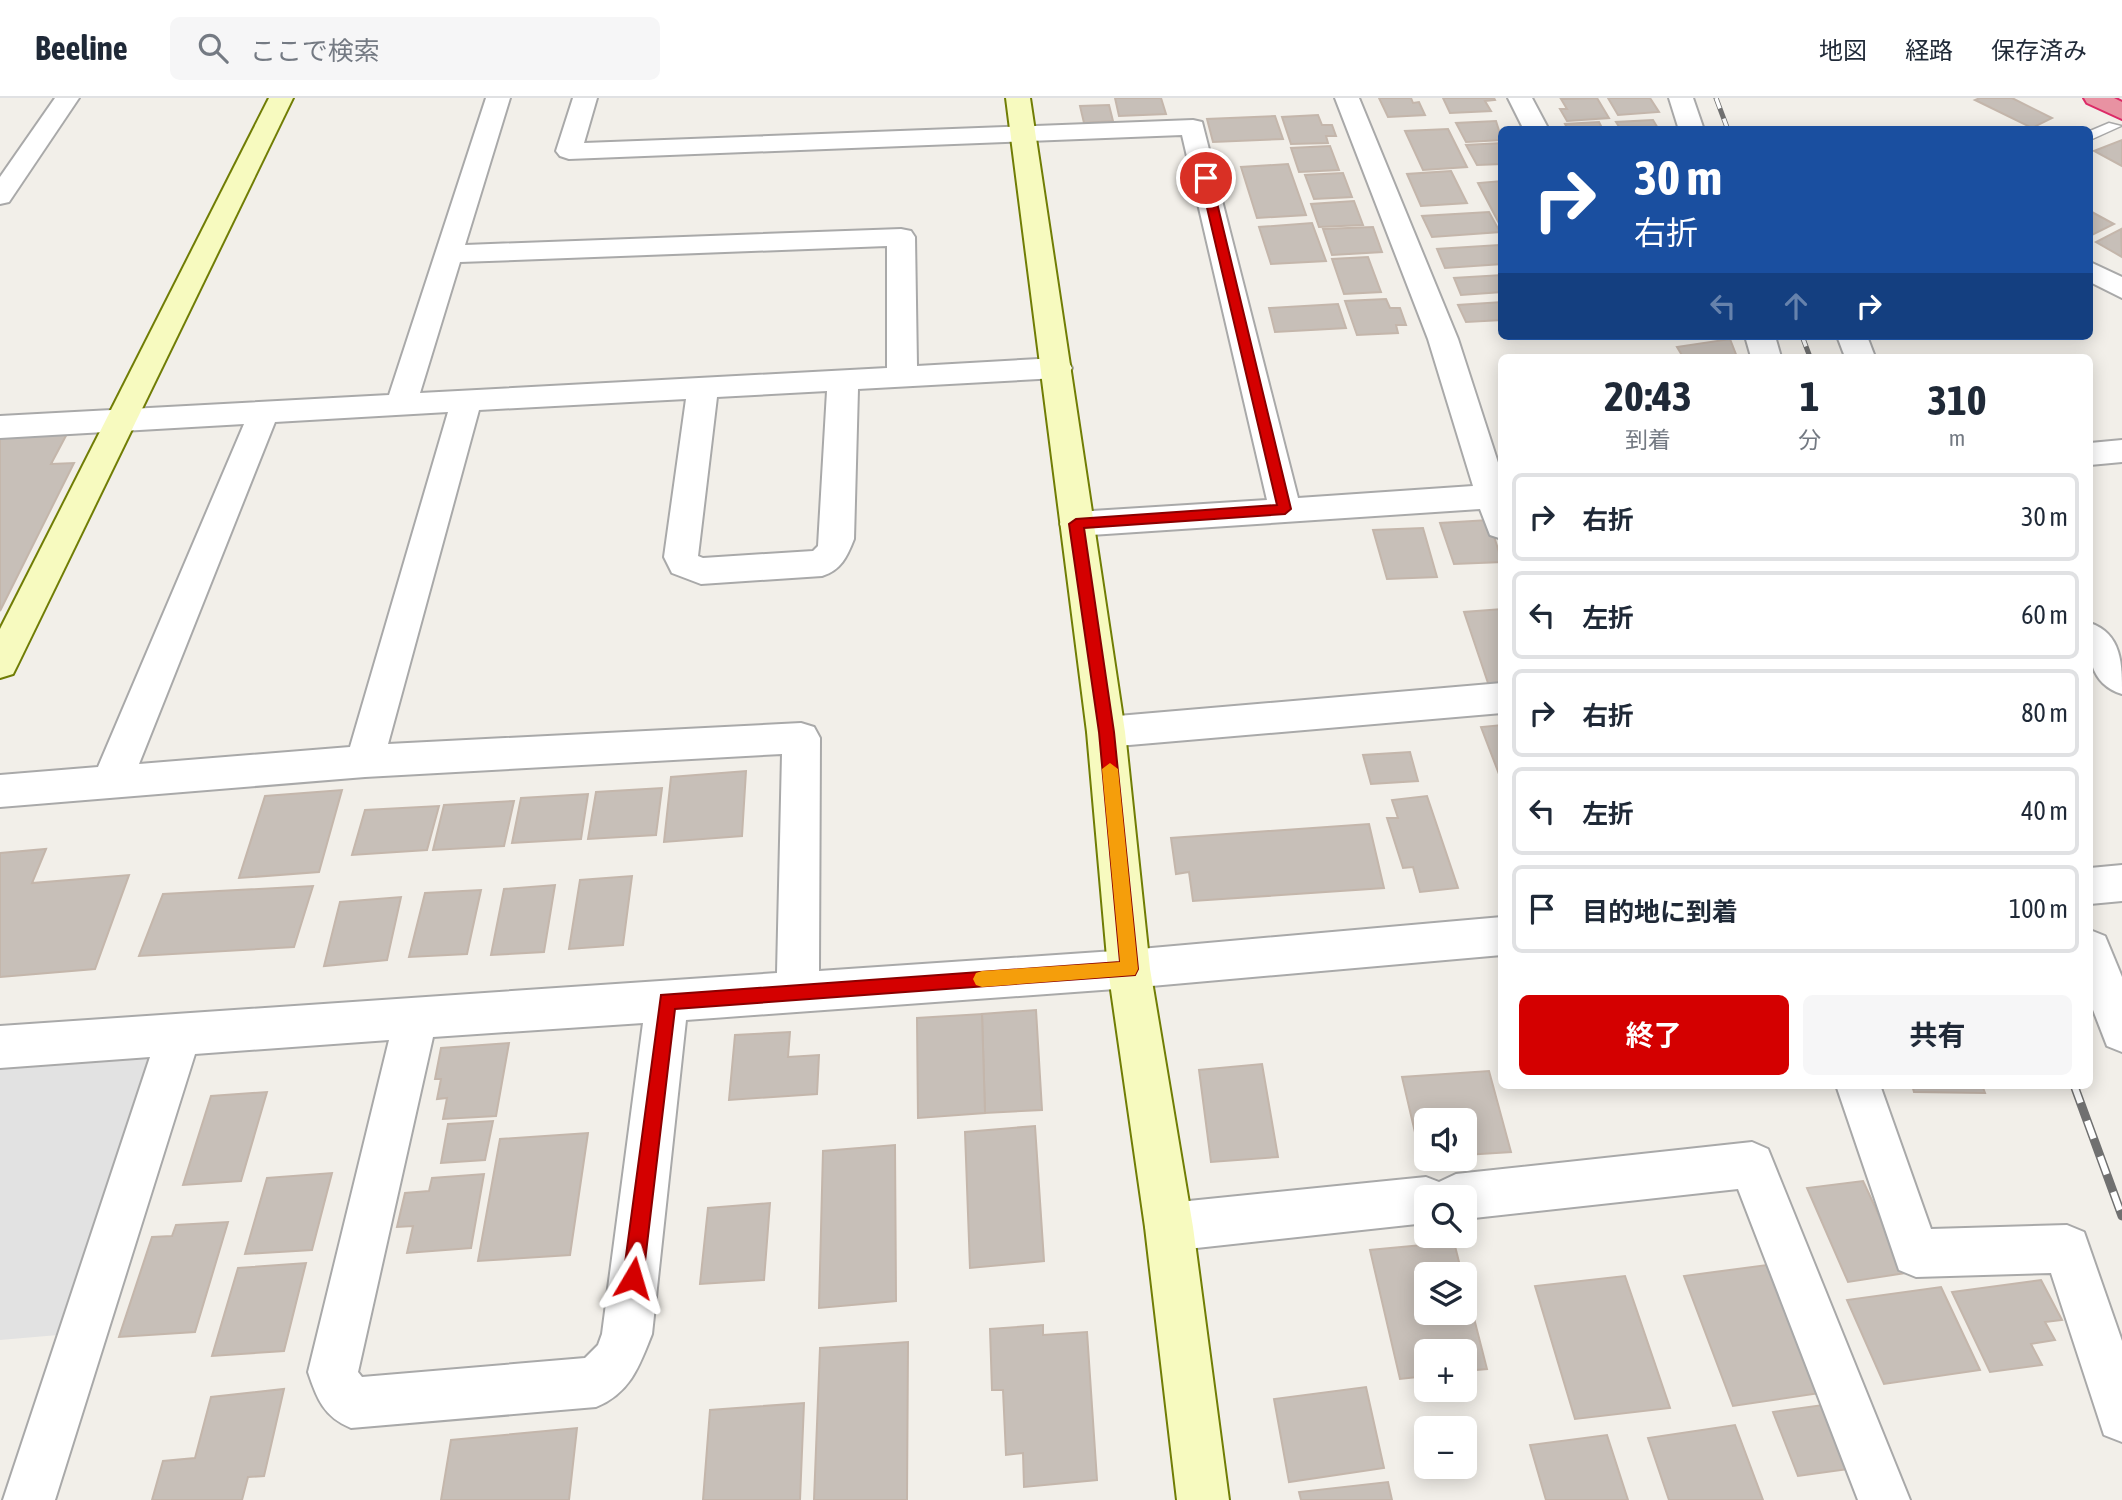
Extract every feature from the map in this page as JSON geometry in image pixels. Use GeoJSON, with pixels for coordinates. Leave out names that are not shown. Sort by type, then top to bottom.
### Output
{"type":"FeatureCollection","features":[{"type":"Feature","properties":{"kind":"highway"},"geometry":{"type":"LineString","coordinates":[[2096,98],[2118,119]]}},
{"type":"Feature","properties":{"kind":"street"},"geometry":{"type":"LineString","coordinates":[[0,196],[9,170],[67,98]]}},
{"type":"Feature","properties":{"kind":"street"},"geometry":{"type":"LineString","coordinates":[[0,664],[281,98]]}},
{"type":"Feature","properties":{"kind":"street"},"geometry":{"type":"LineString","coordinates":[[401,405],[498,98]]}},
{"type":"Feature","properties":{"kind":"street"},"geometry":{"type":"LineString","coordinates":[[585,98],[569,151],[1194,127],[1285,509]]}},
{"type":"Feature","properties":{"kind":"street"},"geometry":{"type":"LineString","coordinates":[[1018,98],[1058,368],[1076,524],[1106,732],[1129,969],[1169,1227],[1203,1500]]}},
{"type":"Feature","properties":{"kind":"street"},"geometry":{"type":"LineString","coordinates":[[1076,524],[1496,496],[1443,339],[1347,98]]}},
{"type":"Feature","properties":{"kind":"street"},"geometry":{"type":"LineString","coordinates":[[1520,98],[1535,126]]}},
{"type":"Feature","properties":{"kind":"street"},"geometry":{"type":"LineString","coordinates":[[1681,98],[1691,126]]}},
{"type":"Feature","properties":{"kind":"street"},"geometry":{"type":"LineString","coordinates":[[448,254],[901,237],[902,377]]}},
{"type":"Feature","properties":{"kind":"street"},"geometry":{"type":"LineString","coordinates":[[2093,273],[2122,289]]}},
{"type":"Feature","properties":{"kind":"street"},"geometry":{"type":"LineString","coordinates":[[2093,300],[2122,298]]}},
{"type":"Feature","properties":{"kind":"street"},"geometry":{"type":"LineString","coordinates":[[0,427],[1058,368]]}},
{"type":"Feature","properties":{"kind":"street"},"geometry":{"type":"LineString","coordinates":[[703,388],[681,557],[690,568],[701,571],[822,564],[832,552],[837,539],[843,380]]}},
{"type":"Feature","properties":{"kind":"street"},"geometry":{"type":"LineString","coordinates":[[365,761],[467,399]]}},
{"type":"Feature","properties":{"kind":"street"},"geometry":{"type":"LineString","coordinates":[[109,782],[121,761],[264,412]]}},
{"type":"Feature","properties":{"kind":"street"},"geometry":{"type":"LineString","coordinates":[[2093,453],[2122,451]]}},
{"type":"Feature","properties":{"kind":"street"},"geometry":{"type":"LineString","coordinates":[[2093,641],[2122,680]]}},
{"type":"Feature","properties":{"kind":"street"},"geometry":{"type":"LineString","coordinates":[[1106,732],[1498,698]]}},
{"type":"Feature","properties":{"kind":"street"},"geometry":{"type":"LineString","coordinates":[[0,791],[365,761],[801,738],[799,992]]}},
{"type":"Feature","properties":{"kind":"street"},"geometry":{"type":"LineString","coordinates":[[2093,886],[2122,883]]}},
{"type":"Feature","properties":{"kind":"street"},"geometry":{"type":"LineString","coordinates":[[0,1047],[1129,969],[1498,936]]}},
{"type":"Feature","properties":{"kind":"street"},"geometry":{"type":"LineString","coordinates":[[2093,957],[2122,1031]]}},
{"type":"Feature","properties":{"kind":"street"},"geometry":{"type":"LineString","coordinates":[[416,1018],[333,1372],[338,1387],[351,1403],[596,1382],[616,1362],[627,1334],[667,1001]]}},
{"type":"Feature","properties":{"kind":"street"},"geometry":{"type":"LineString","coordinates":[[29,1500],[179,1035]]}},
{"type":"Feature","properties":{"kind":"street"},"geometry":{"type":"LineString","coordinates":[[1859,1089],[1916,1253],[2067,1249],[2122,1417]]}},
{"type":"Feature","properties":{"kind":"street"},"geometry":{"type":"LineString","coordinates":[[1477,1195],[1752,1166],[1884,1500]]}},
{"type":"Feature","properties":{"kind":"street"},"geometry":{"type":"LineString","coordinates":[[1169,1227],[1414,1201]]}},
{"type":"Feature","properties":{"kind":"lane"},"geometry":{"type":"LineString","coordinates":[[2093,134],[2118,119]]}},
{"type":"Feature","properties":{"kind":"shaded area"},"geometry":{"type":"Polygon","coordinates":[[[156,1055],[58,1335],[0,1340],[0,1068],[156,1055]]]}},
{"type":"Feature","properties":{"kind":"building"},"geometry":{"type":"Polygon","coordinates":[[[1115,98],[1161,98],[1166,114],[1119,116],[1115,98]]]}},
{"type":"Feature","properties":{"kind":"building"},"geometry":{"type":"Polygon","coordinates":[[[1379,98],[1411,98],[1413,103],[1419,102],[1425,115],[1388,117],[1379,98]]]}},
{"type":"Feature","properties":{"kind":"building"},"geometry":{"type":"Polygon","coordinates":[[[1443,98],[1495,100],[1485,101],[1491,111],[1450,113],[1443,98]]]}},
{"type":"Feature","properties":{"kind":"building"},"geometry":{"type":"Polygon","coordinates":[[[1597,98],[1609,118],[1567,121],[1560,109],[1567,109],[1561,99],[1597,98]]]}},
{"type":"Feature","properties":{"kind":"building"},"geometry":{"type":"Polygon","coordinates":[[[1608,98],[1650,98],[1659,112],[1618,115],[1608,98]]]}},
{"type":"Feature","properties":{"kind":"building"},"geometry":{"type":"Polygon","coordinates":[[[2012,98],[2052,118],[2036,126],[2028,126],[1975,100],[2012,98]]]}},
{"type":"Feature","properties":{"kind":"building"},"geometry":{"type":"Polygon","coordinates":[[[1109,105],[1113,121],[1084,123],[1080,106],[1109,105]]]}},
{"type":"Feature","properties":{"kind":"building"},"geometry":{"type":"Polygon","coordinates":[[[1318,115],[1322,125],[1332,125],[1336,136],[1326,136],[1328,143],[1291,144],[1282,117],[1318,115]]]}},
{"type":"Feature","properties":{"kind":"building"},"geometry":{"type":"Polygon","coordinates":[[[1275,116],[1283,139],[1213,142],[1207,119],[1275,116]]]}},
{"type":"Feature","properties":{"kind":"building"},"geometry":{"type":"Polygon","coordinates":[[[1653,120],[1657,126],[1618,126],[1616,122],[1653,120]]]}},
{"type":"Feature","properties":{"kind":"building"},"geometry":{"type":"Polygon","coordinates":[[[1496,121],[1498,140],[1466,142],[1456,123],[1496,121]]]}},
{"type":"Feature","properties":{"kind":"building"},"geometry":{"type":"Polygon","coordinates":[[[1599,122],[1601,126],[1566,126],[1565,124],[1599,122]]]}},
{"type":"Feature","properties":{"kind":"building"},"geometry":{"type":"Polygon","coordinates":[[[1448,129],[1467,167],[1423,170],[1405,131],[1448,129]]]}},
{"type":"Feature","properties":{"kind":"building"},"geometry":{"type":"Polygon","coordinates":[[[2122,140],[2122,166],[2094,151],[2122,140]]]}},
{"type":"Feature","properties":{"kind":"building"},"geometry":{"type":"Polygon","coordinates":[[[1498,143],[1498,164],[1477,165],[1466,145],[1498,143]]]}},
{"type":"Feature","properties":{"kind":"building"},"geometry":{"type":"Polygon","coordinates":[[[1330,146],[1339,170],[1299,172],[1291,148],[1330,146]]]}},
{"type":"Feature","properties":{"kind":"building"},"geometry":{"type":"Polygon","coordinates":[[[1288,164],[1306,215],[1257,218],[1241,167],[1288,164]]]}},
{"type":"Feature","properties":{"kind":"building"},"geometry":{"type":"Polygon","coordinates":[[[1451,171],[1467,203],[1421,206],[1407,174],[1451,171]]]}},
{"type":"Feature","properties":{"kind":"building"},"geometry":{"type":"Polygon","coordinates":[[[1343,173],[1352,197],[1314,199],[1305,175],[1343,173]]]}},
{"type":"Feature","properties":{"kind":"building"},"geometry":{"type":"Polygon","coordinates":[[[1498,181],[1498,221],[1478,183],[1498,181]]]}},
{"type":"Feature","properties":{"kind":"building"},"geometry":{"type":"Polygon","coordinates":[[[1354,201],[1363,225],[1319,227],[1311,204],[1354,201]]]}},
{"type":"Feature","properties":{"kind":"building"},"geometry":{"type":"Polygon","coordinates":[[[1489,212],[1498,232],[1432,237],[1422,216],[1489,212]]]}},
{"type":"Feature","properties":{"kind":"building"},"geometry":{"type":"Polygon","coordinates":[[[2093,213],[2114,224],[2093,234],[2093,213]]]}},
{"type":"Feature","properties":{"kind":"building"},"geometry":{"type":"Polygon","coordinates":[[[1312,223],[1326,261],[1271,264],[1259,227],[1312,223]]]}},
{"type":"Feature","properties":{"kind":"building"},"geometry":{"type":"Polygon","coordinates":[[[1373,227],[1382,252],[1332,255],[1323,229],[1373,227]]]}},
{"type":"Feature","properties":{"kind":"building"},"geometry":{"type":"Polygon","coordinates":[[[2121,229],[2122,257],[2096,242],[2121,229]]]}},
{"type":"Feature","properties":{"kind":"building"},"geometry":{"type":"Polygon","coordinates":[[[1498,245],[1498,264],[1445,268],[1437,249],[1498,245]]]}},
{"type":"Feature","properties":{"kind":"building"},"geometry":{"type":"Polygon","coordinates":[[[1368,257],[1381,292],[1344,294],[1332,259],[1368,257]]]}},
{"type":"Feature","properties":{"kind":"building"},"geometry":{"type":"Polygon","coordinates":[[[1498,275],[1498,292],[1461,295],[1454,278],[1498,275]]]}},
{"type":"Feature","properties":{"kind":"building"},"geometry":{"type":"Polygon","coordinates":[[[1386,299],[1390,308],[1400,308],[1406,325],[1396,325],[1398,333],[1357,335],[1345,301],[1386,299]]]}},
{"type":"Feature","properties":{"kind":"building"},"geometry":{"type":"Polygon","coordinates":[[[1498,302],[1498,320],[1466,322],[1458,305],[1498,302]]]}},
{"type":"Feature","properties":{"kind":"building"},"geometry":{"type":"Polygon","coordinates":[[[1338,304],[1346,328],[1275,332],[1269,308],[1338,304]]]}},
{"type":"Feature","properties":{"kind":"building"},"geometry":{"type":"Polygon","coordinates":[[[1730,340],[1736,354],[1681,354],[1677,347],[1730,340]]]}},
{"type":"Feature","properties":{"kind":"building"},"geometry":{"type":"Polygon","coordinates":[[[69,430],[51,464],[74,463],[0,611],[0,435],[69,430]]]}},
{"type":"Feature","properties":{"kind":"building"},"geometry":{"type":"Polygon","coordinates":[[[1489,520],[1498,549],[1498,562],[1454,564],[1440,523],[1489,520]]]}},
{"type":"Feature","properties":{"kind":"building"},"geometry":{"type":"Polygon","coordinates":[[[1423,528],[1437,577],[1387,579],[1373,530],[1423,528]]]}},
{"type":"Feature","properties":{"kind":"building"},"geometry":{"type":"Polygon","coordinates":[[[1498,609],[1498,685],[1489,686],[1464,612],[1498,609]]]}},
{"type":"Feature","properties":{"kind":"building"},"geometry":{"type":"Polygon","coordinates":[[[1498,725],[1498,772],[1481,727],[1498,725]]]}},
{"type":"Feature","properties":{"kind":"building"},"geometry":{"type":"Polygon","coordinates":[[[1410,752],[1418,781],[1371,784],[1363,755],[1410,752]]]}},
{"type":"Feature","properties":{"kind":"building"},"geometry":{"type":"Polygon","coordinates":[[[746,771],[742,836],[664,842],[671,777],[746,771]]]}},
{"type":"Feature","properties":{"kind":"building"},"geometry":{"type":"Polygon","coordinates":[[[662,788],[656,835],[588,839],[596,792],[662,788]]]}},
{"type":"Feature","properties":{"kind":"building"},"geometry":{"type":"Polygon","coordinates":[[[342,790],[319,872],[239,878],[265,796],[342,790]]]}},
{"type":"Feature","properties":{"kind":"building"},"geometry":{"type":"Polygon","coordinates":[[[588,794],[581,839],[512,843],[521,798],[588,794]]]}},
{"type":"Feature","properties":{"kind":"building"},"geometry":{"type":"Polygon","coordinates":[[[1427,796],[1458,888],[1420,892],[1413,867],[1403,868],[1387,818],[1398,818],[1392,800],[1427,796]]]}},
{"type":"Feature","properties":{"kind":"building"},"geometry":{"type":"Polygon","coordinates":[[[514,801],[504,846],[433,850],[444,805],[514,801]]]}},
{"type":"Feature","properties":{"kind":"building"},"geometry":{"type":"Polygon","coordinates":[[[439,806],[427,850],[352,855],[365,810],[439,806]]]}},
{"type":"Feature","properties":{"kind":"building"},"geometry":{"type":"Polygon","coordinates":[[[1369,824],[1384,888],[1193,901],[1189,872],[1176,874],[1171,838],[1369,824]]]}},
{"type":"Feature","properties":{"kind":"building"},"geometry":{"type":"Polygon","coordinates":[[[46,849],[32,883],[129,875],[95,969],[0,977],[0,853],[46,849]]]}},
{"type":"Feature","properties":{"kind":"building"},"geometry":{"type":"Polygon","coordinates":[[[632,876],[623,945],[569,949],[580,880],[632,876]]]}},
{"type":"Feature","properties":{"kind":"building"},"geometry":{"type":"Polygon","coordinates":[[[555,885],[544,952],[491,955],[504,889],[555,885]]]}},
{"type":"Feature","properties":{"kind":"building"},"geometry":{"type":"Polygon","coordinates":[[[313,886],[294,947],[139,956],[163,894],[313,886]]]}},
{"type":"Feature","properties":{"kind":"building"},"geometry":{"type":"Polygon","coordinates":[[[481,890],[467,954],[409,957],[425,893],[481,890]]]}},
{"type":"Feature","properties":{"kind":"building"},"geometry":{"type":"Polygon","coordinates":[[[401,897],[387,960],[324,966],[340,902],[401,897]]]}},
{"type":"Feature","properties":{"kind":"building"},"geometry":{"type":"Polygon","coordinates":[[[1036,1010],[1042,1110],[985,1113],[982,1014],[1036,1010]]]}},
{"type":"Feature","properties":{"kind":"building"},"geometry":{"type":"Polygon","coordinates":[[[982,1014],[985,1113],[918,1118],[917,1018],[982,1014]]]}},
{"type":"Feature","properties":{"kind":"building"},"geometry":{"type":"Polygon","coordinates":[[[790,1032],[788,1057],[819,1055],[817,1094],[729,1100],[735,1035],[790,1032]]]}},
{"type":"Feature","properties":{"kind":"building"},"geometry":{"type":"Polygon","coordinates":[[[509,1043],[496,1116],[443,1119],[447,1098],[437,1099],[441,1079],[435,1079],[441,1048],[509,1043]]]}},
{"type":"Feature","properties":{"kind":"building"},"geometry":{"type":"Polygon","coordinates":[[[1262,1064],[1278,1157],[1211,1162],[1199,1070],[1262,1064]]]}},
{"type":"Feature","properties":{"kind":"building"},"geometry":{"type":"Polygon","coordinates":[[[1489,1071],[1511,1152],[1477,1154],[1477,1108],[1414,1108],[1414,1128],[1402,1077],[1489,1071]]]}},
{"type":"Feature","properties":{"kind":"building"},"geometry":{"type":"Polygon","coordinates":[[[1913,1089],[1984,1089],[1985,1093],[1914,1092],[1913,1089]]]}},
{"type":"Feature","properties":{"kind":"building"},"geometry":{"type":"Polygon","coordinates":[[[267,1092],[241,1181],[183,1185],[211,1096],[267,1092]]]}},
{"type":"Feature","properties":{"kind":"building"},"geometry":{"type":"Polygon","coordinates":[[[493,1121],[485,1160],[441,1163],[448,1124],[493,1121]]]}},
{"type":"Feature","properties":{"kind":"building"},"geometry":{"type":"Polygon","coordinates":[[[1035,1126],[1044,1261],[970,1268],[965,1132],[1035,1126]]]}},
{"type":"Feature","properties":{"kind":"building"},"geometry":{"type":"Polygon","coordinates":[[[588,1133],[570,1255],[478,1261],[500,1139],[588,1133]]]}},
{"type":"Feature","properties":{"kind":"building"},"geometry":{"type":"Polygon","coordinates":[[[895,1145],[896,1301],[819,1308],[823,1151],[895,1145]]]}},
{"type":"Feature","properties":{"kind":"building"},"geometry":{"type":"Polygon","coordinates":[[[332,1173],[312,1250],[245,1254],[267,1178],[332,1173]]]}},
{"type":"Feature","properties":{"kind":"building"},"geometry":{"type":"Polygon","coordinates":[[[484,1174],[471,1248],[407,1253],[413,1226],[397,1227],[405,1193],[429,1191],[432,1178],[484,1174]]]}},
{"type":"Feature","properties":{"kind":"building"},"geometry":{"type":"Polygon","coordinates":[[[1863,1181],[1906,1273],[1848,1282],[1807,1188],[1863,1181]]]}},
{"type":"Feature","properties":{"kind":"building"},"geometry":{"type":"Polygon","coordinates":[[[770,1203],[764,1280],[700,1284],[708,1208],[770,1203]]]}},
{"type":"Feature","properties":{"kind":"building"},"geometry":{"type":"Polygon","coordinates":[[[228,1222],[195,1332],[119,1337],[152,1237],[172,1236],[176,1225],[228,1222]]]}},
{"type":"Feature","properties":{"kind":"building"},"geometry":{"type":"Polygon","coordinates":[[[1414,1246],[1414,1248],[1456,1248],[1459,1262],[1414,1262],[1414,1325],[1476,1325],[1487,1369],[1477,1370],[1477,1339],[1414,1339],[1414,1377],[1400,1379],[1370,1250],[1414,1246]]]}},
{"type":"Feature","properties":{"kind":"building"},"geometry":{"type":"Polygon","coordinates":[[[306,1263],[284,1351],[212,1356],[238,1268],[306,1263]]]}},
{"type":"Feature","properties":{"kind":"building"},"geometry":{"type":"Polygon","coordinates":[[[1767,1265],[1820,1393],[1733,1406],[1684,1276],[1767,1265]]]}},
{"type":"Feature","properties":{"kind":"building"},"geometry":{"type":"Polygon","coordinates":[[[1625,1276],[1670,1408],[1575,1419],[1535,1286],[1625,1276]]]}},
{"type":"Feature","properties":{"kind":"building"},"geometry":{"type":"Polygon","coordinates":[[[2041,1280],[2062,1320],[2045,1322],[2055,1340],[2031,1344],[2042,1365],[1990,1372],[1952,1292],[2041,1280]]]}},
{"type":"Feature","properties":{"kind":"building"},"geometry":{"type":"Polygon","coordinates":[[[1941,1287],[1980,1370],[1884,1384],[1847,1300],[1941,1287]]]}},
{"type":"Feature","properties":{"kind":"building"},"geometry":{"type":"Polygon","coordinates":[[[1043,1325],[1043,1335],[1087,1332],[1097,1480],[1024,1487],[1023,1453],[1006,1455],[1003,1390],[992,1390],[990,1329],[1043,1325]]]}},
{"type":"Feature","properties":{"kind":"building"},"geometry":{"type":"Polygon","coordinates":[[[908,1342],[907,1500],[814,1500],[820,1348],[908,1342]]]}},
{"type":"Feature","properties":{"kind":"building"},"geometry":{"type":"Polygon","coordinates":[[[1366,1387],[1384,1468],[1289,1482],[1274,1399],[1366,1387]]]}},
{"type":"Feature","properties":{"kind":"building"},"geometry":{"type":"Polygon","coordinates":[[[284,1389],[264,1476],[248,1477],[242,1500],[152,1500],[163,1461],[195,1458],[211,1397],[284,1389]]]}},
{"type":"Feature","properties":{"kind":"building"},"geometry":{"type":"Polygon","coordinates":[[[804,1403],[800,1500],[703,1500],[710,1410],[804,1403]]]}},
{"type":"Feature","properties":{"kind":"building"},"geometry":{"type":"Polygon","coordinates":[[[1830,1404],[1856,1468],[1798,1476],[1773,1412],[1830,1404]]]}},
{"type":"Feature","properties":{"kind":"building"},"geometry":{"type":"Polygon","coordinates":[[[1735,1425],[1763,1500],[1669,1500],[1648,1438],[1735,1425]]]}},
{"type":"Feature","properties":{"kind":"building"},"geometry":{"type":"Polygon","coordinates":[[[577,1428],[569,1500],[441,1500],[451,1440],[577,1428]]]}},
{"type":"Feature","properties":{"kind":"building"},"geometry":{"type":"Polygon","coordinates":[[[1607,1435],[1628,1500],[1546,1500],[1530,1445],[1607,1435]]]}},
{"type":"Feature","properties":{"kind":"building"},"geometry":{"type":"Polygon","coordinates":[[[1388,1482],[1392,1500],[1301,1500],[1299,1492],[1388,1482]]]}},
{"type":"Feature","properties":{"kind":"railway"},"geometry":{"type":"LineString","coordinates":[[1716,98],[1726,126]]}},
{"type":"Feature","properties":{"kind":"railway"},"geometry":{"type":"LineString","coordinates":[[1804,340],[1809,354]]}},
{"type":"Feature","properties":{"kind":"railway"},"geometry":{"type":"LineString","coordinates":[[2075,1089],[2122,1216]]}},
{"type":"Feature","properties":{"kind":"slow traffic"},"geometry":{"type":"LineString","coordinates":[[982,979],[1129,969],[1110,769]]}},
{"type":"Feature","properties":{"kind":"route"},"geometry":{"type":"LineString","coordinates":[[633,1278],[667,1001],[1129,969],[1106,732],[1076,524],[1285,509],[1206,178]]}}]}
